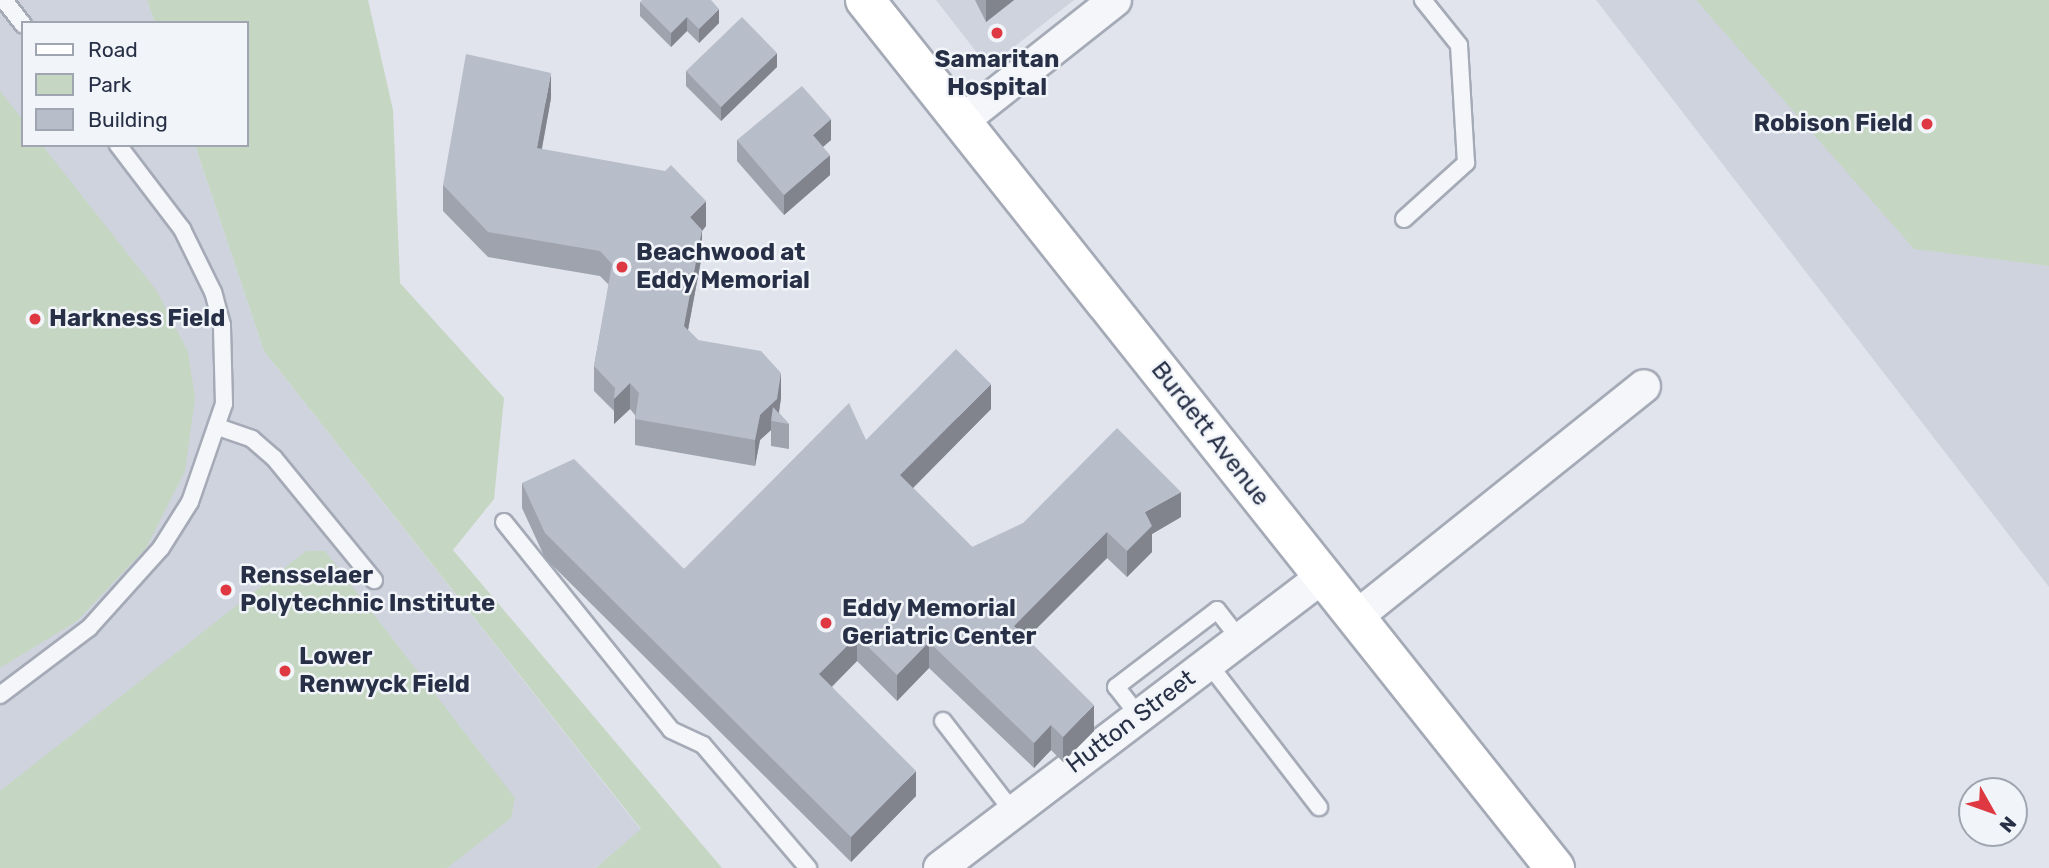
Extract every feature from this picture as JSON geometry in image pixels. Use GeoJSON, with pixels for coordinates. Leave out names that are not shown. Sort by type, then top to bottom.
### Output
{"type":"FeatureCollection","features":[{"type":"Feature","properties":{"kind":"street","name":"Burdett Avenue"},"geometry":{"type":"LineString","coordinates":[[865,0],[1555,868]]}},
{"type":"Feature","properties":{"kind":"street"},"geometry":{"type":"LineString","coordinates":[[962,121],[1115,0]]}},
{"type":"Feature","properties":{"kind":"street"},"geometry":{"type":"LineString","coordinates":[[1356,617],[1644,386]]}},
{"type":"Feature","properties":{"kind":"street","name":"Hutton Street"},"geometry":{"type":"LineString","coordinates":[[940,868],[1322,576]]}},
{"type":"Feature","properties":{"kind":"lane"},"geometry":{"type":"LineString","coordinates":[[4,0],[21,21]]}},
{"type":"Feature","properties":{"kind":"lane"},"geometry":{"type":"LineString","coordinates":[[1404,219],[1466,163],[1460,46],[1423,0]]}},
{"type":"Feature","properties":{"kind":"lane"},"geometry":{"type":"LineString","coordinates":[[0,695],[89,628],[128,589],[190,502],[218,427],[226,367],[213,292],[182,229],[120,147]]}},
{"type":"Feature","properties":{"kind":"lane"},"geometry":{"type":"LineString","coordinates":[[218,427],[252,439],[274,458],[374,580]]}},
{"type":"Feature","properties":{"kind":"lane"},"geometry":{"type":"LineString","coordinates":[[504,522],[671,730],[704,745],[808,868]]}},
{"type":"Feature","properties":{"kind":"lane"},"geometry":{"type":"LineString","coordinates":[[1139,716],[1116,687],[1177,640],[1217,610],[1240,639]]}},
{"type":"Feature","properties":{"kind":"lane"},"geometry":{"type":"LineString","coordinates":[[1209,663],[1319,807]]}},
{"type":"Feature","properties":{"kind":"lane"},"geometry":{"type":"LineString","coordinates":[[943,722],[1013,812]]}},
{"type":"Feature","properties":{"kind":"shaded area","name":"Rensselaer Polytechnic Institute"},"geometry":{"type":"Polygon","coordinates":[[[0,0],[147,0],[154,21],[21,21],[21,147],[196,147],[264,351],[641,830],[596,868],[0,868],[0,0]]]}},
{"type":"Feature","properties":{"kind":"shaded area","name":"Samaritan Hospital"},"geometry":{"type":"Polygon","coordinates":[[[936,0],[1074,0],[988,67],[936,0]]]}},
{"type":"Feature","properties":{"kind":"shaded area"},"geometry":{"type":"Polygon","coordinates":[[[1596,0],[2049,0],[2049,587],[1596,0]]]}},
{"type":"Feature","properties":{"kind":"green space"},"geometry":{"type":"Polygon","coordinates":[[[147,0],[368,0],[393,110],[400,283],[504,398],[494,499],[453,550],[722,868],[596,868],[641,829],[264,351],[196,147],[248,147],[248,21],[154,21],[147,0]]]}},
{"type":"Feature","properties":{"kind":"green space","name":"Robison Field"},"geometry":{"type":"Polygon","coordinates":[[[1696,0],[2049,0],[2049,266],[1914,249],[1696,0]]]}},
{"type":"Feature","properties":{"kind":"green space"},"geometry":{"type":"Polygon","coordinates":[[[0,91],[21,117],[21,147],[44,147],[157,291],[188,352],[195,398],[185,471],[146,548],[77,621],[0,668],[0,91]]]}},
{"type":"Feature","properties":{"kind":"green space","name":"Lower Renwyck Field"},"geometry":{"type":"Polygon","coordinates":[[[306,551],[325,551],[515,798],[511,818],[447,868],[0,868],[0,791],[306,551]]]}},
{"type":"Feature","properties":{"kind":"building"},"geometry":{"type":"Polygon","coordinates":[[[711,0],[719,9],[699,29],[687,17],[671,33],[640,2],[711,0]]]}},
{"type":"Feature","properties":{"kind":"building"},"geometry":{"type":"Polygon","coordinates":[[[742,17],[777,53],[721,107],[686,71],[742,17]]]}},
{"type":"Feature","properties":{"kind":"building","name":"Beachwood at Eddy Memorial"},"geometry":{"type":"Polygon","coordinates":[[[466,54],[551,73],[537,148],[665,171],[671,165],[706,201],[690,217],[702,230],[684,326],[698,340],[761,351],[781,373],[777,399],[760,415],[755,440],[635,419],[639,393],[630,383],[614,399],[615,388],[594,366],[612,264],[600,251],[488,232],[443,185],[466,54]]]}},
{"type":"Feature","properties":{"kind":"building"},"geometry":{"type":"Polygon","coordinates":[[[802,86],[831,119],[813,135],[830,155],[784,195],[737,140],[802,86]]]}},
{"type":"Feature","properties":{"kind":"building","name":"Eddy Memorial Geriatric Center"},"geometry":{"type":"Polygon","coordinates":[[[956,349],[991,384],[900,475],[972,547],[1023,523],[1117,428],[1181,492],[1145,512],[1152,526],[1127,551],[1107,532],[1014,626],[1094,705],[1063,737],[1051,725],[1034,743],[929,642],[897,675],[857,636],[819,674],[916,771],[851,837],[545,533],[522,483],[574,459],[684,569],[849,403],[866,440],[956,349]]]}},
{"type":"Feature","properties":{"kind":"building"},"geometry":{"type":"Polygon","coordinates":[[[773,407],[789,424],[771,421],[773,407]]]}},
{"type":"Feature","properties":{"kind":"place","name":"Samaritan Hospital"},"geometry":{"type":"Point","coordinates":[997,33]}},
{"type":"Feature","properties":{"kind":"place","name":"Robison Field"},"geometry":{"type":"Point","coordinates":[1927,124]}},
{"type":"Feature","properties":{"kind":"place","name":"Beachwood at Eddy Memorial"},"geometry":{"type":"Point","coordinates":[622,267]}},
{"type":"Feature","properties":{"kind":"place","name":"Harkness Field"},"geometry":{"type":"Point","coordinates":[35,319]}},
{"type":"Feature","properties":{"kind":"place","name":"Rensselaer Polytechnic Institute"},"geometry":{"type":"Point","coordinates":[226,590]}},
{"type":"Feature","properties":{"kind":"place","name":"Eddy Memorial Geriatric Center"},"geometry":{"type":"Point","coordinates":[826,623]}},
{"type":"Feature","properties":{"kind":"place","name":"Lower Renwyck Field"},"geometry":{"type":"Point","coordinates":[285,671]}}]}
